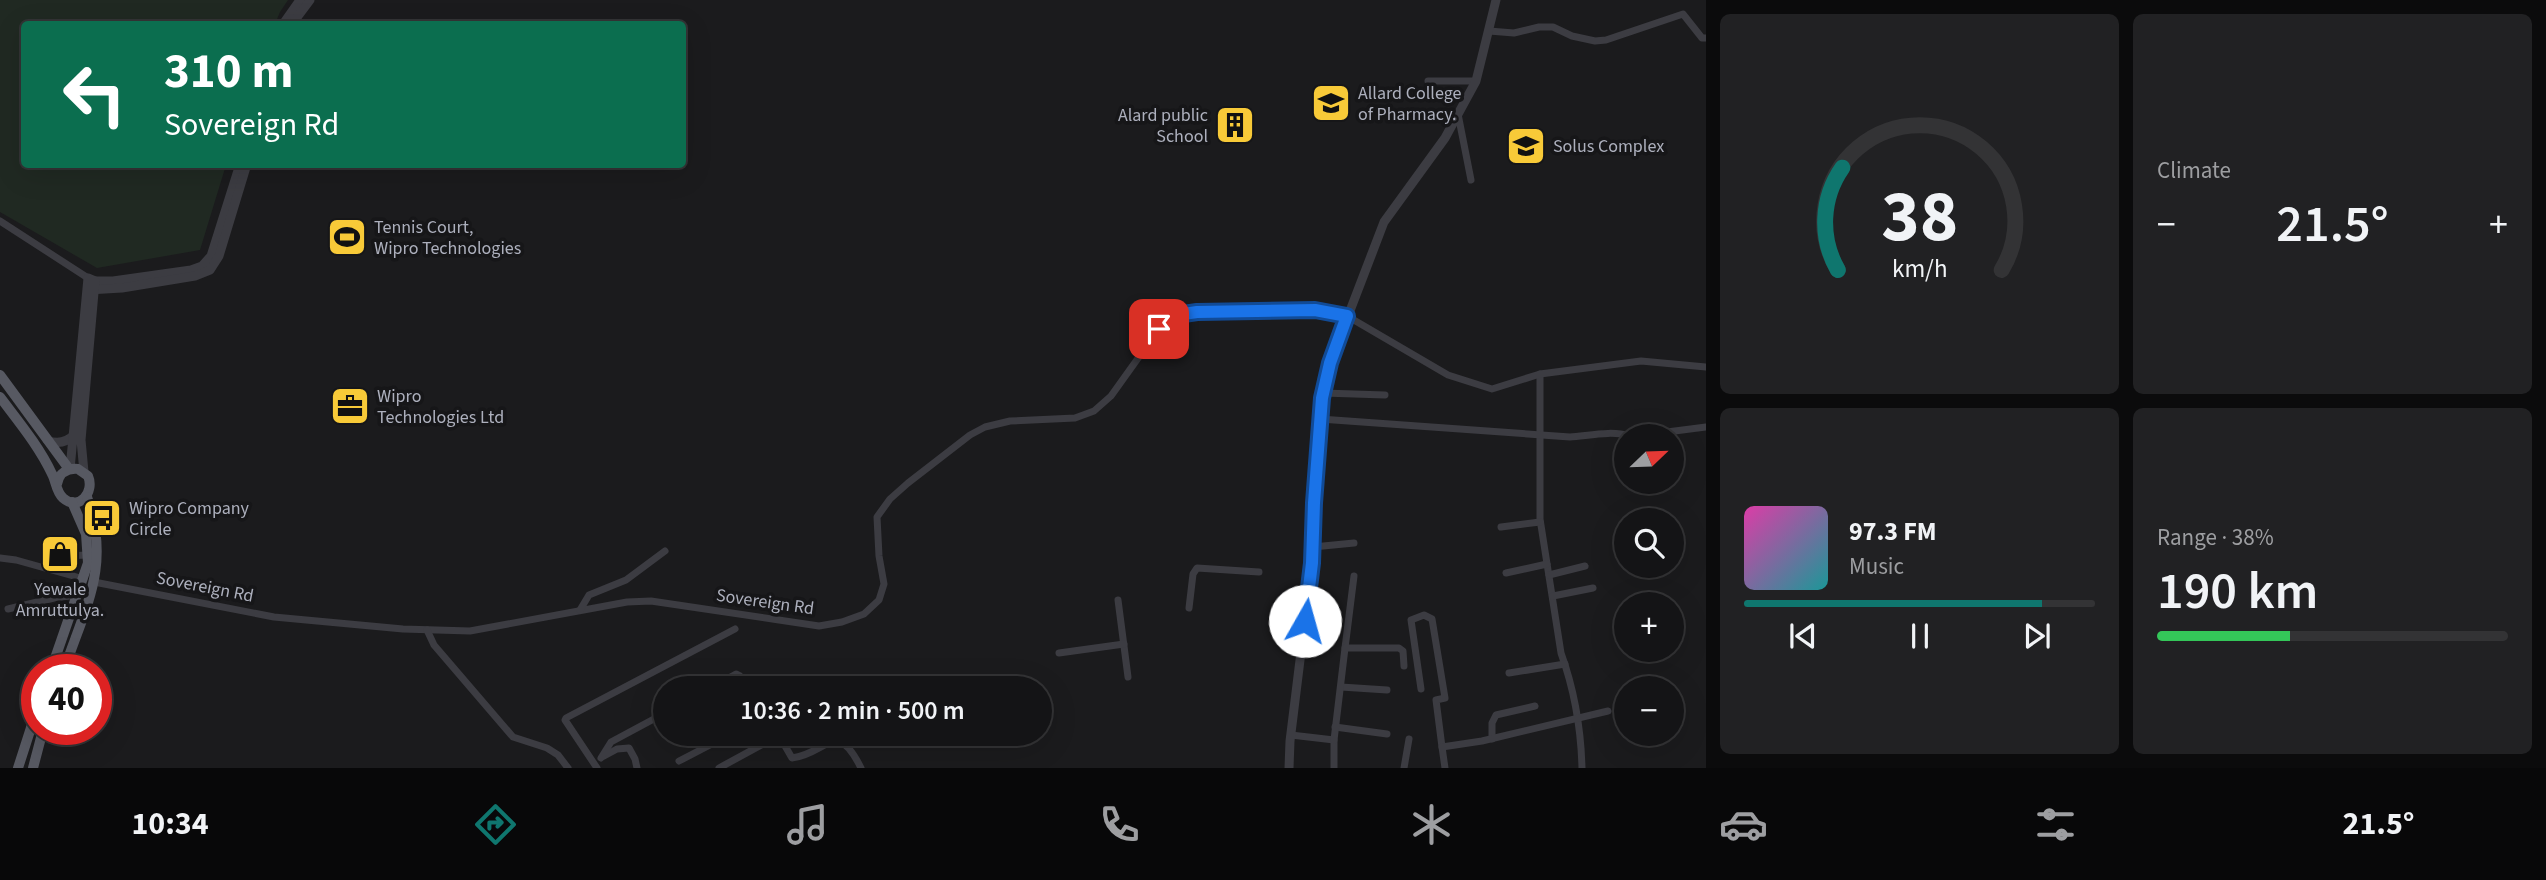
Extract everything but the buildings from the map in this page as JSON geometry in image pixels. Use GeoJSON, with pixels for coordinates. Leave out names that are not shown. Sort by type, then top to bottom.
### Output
{"type":"FeatureCollection","features":[{"type":"Feature","properties":{"kind":"main road"},"geometry":{"type":"LineString","coordinates":[[0,375],[69,469]]}},
{"type":"Feature","properties":{"kind":"main road"},"geometry":{"type":"LineString","coordinates":[[0,397],[37,447],[61,496],[72,502],[87,496]]}},
{"type":"Feature","properties":{"kind":"main road"},"geometry":{"type":"LineString","coordinates":[[57,484],[62,473],[69,469],[84,472],[91,484],[87,496],[97,536],[89,580],[68,654]]}},
{"type":"Feature","properties":{"kind":"main road"},"geometry":{"type":"LineString","coordinates":[[57,654],[78,595],[89,580],[86,534],[72,502]]}},
{"type":"Feature","properties":{"kind":"main road"},"geometry":{"type":"LineString","coordinates":[[18,768],[25,745]]}},
{"type":"Feature","properties":{"kind":"main road"},"geometry":{"type":"LineString","coordinates":[[33,768],[39,745]]}},
{"type":"Feature","properties":{"kind":"street"},"geometry":{"type":"LineString","coordinates":[[286,21],[300,0]]}},
{"type":"Feature","properties":{"kind":"street"},"geometry":{"type":"LineString","coordinates":[[294,21],[310,0]]}},
{"type":"Feature","properties":{"kind":"street"},"geometry":{"type":"LineString","coordinates":[[1289,768],[1313,547],[1320,419],[1330,363],[1384,222],[1445,138],[1476,81],[1496,0]]}},
{"type":"Feature","properties":{"kind":"street"},"geometry":{"type":"LineString","coordinates":[[1489,31],[1514,33],[1539,27],[1553,27],[1572,36],[1595,41],[1606,40],[1683,14],[1702,38],[1706,38]]}},
{"type":"Feature","properties":{"kind":"street"},"geometry":{"type":"LineString","coordinates":[[1428,81],[1476,81]]}},
{"type":"Feature","properties":{"kind":"street"},"geometry":{"type":"LineString","coordinates":[[1458,114],[1471,180]]}},
{"type":"Feature","properties":{"kind":"street"},"geometry":{"type":"LineString","coordinates":[[91,285],[202,266],[212,251],[239,168]]}},
{"type":"Feature","properties":{"kind":"street"},"geometry":{"type":"LineString","coordinates":[[0,221],[91,285],[195,276],[210,270],[219,256],[246,168]]}},
{"type":"Feature","properties":{"kind":"street"},"geometry":{"type":"LineString","coordinates":[[69,469],[91,285]]}},
{"type":"Feature","properties":{"kind":"street"},"geometry":{"type":"LineString","coordinates":[[84,472],[81,440],[91,285]]}},
{"type":"Feature","properties":{"kind":"street","name":"Sovereign Rd"},"geometry":{"type":"LineString","coordinates":[[0,558],[89,580],[274,617],[470,631],[580,610],[651,601],[819,626],[864,614],[879,600],[884,584],[877,517],[890,499],[970,435],[985,427],[1010,421],[1075,418],[1094,411],[1111,396],[1159,329],[1177,315],[1197,312],[1315,310],[1347,316]]}},
{"type":"Feature","properties":{"kind":"street"},"geometry":{"type":"LineString","coordinates":[[1347,316],[1448,375],[1492,389],[1540,374],[1641,361],[1706,367]]}},
{"type":"Feature","properties":{"kind":"street"},"geometry":{"type":"LineString","coordinates":[[1540,374],[1540,522],[1561,653],[1577,719],[1582,768]]}},
{"type":"Feature","properties":{"kind":"street"},"geometry":{"type":"LineString","coordinates":[[1323,393],[1385,395]]}},
{"type":"Feature","properties":{"kind":"street"},"geometry":{"type":"LineString","coordinates":[[1320,419],[1570,437],[1614,433]]}},
{"type":"Feature","properties":{"kind":"street"},"geometry":{"type":"LineString","coordinates":[[1684,430],[1706,427]]}},
{"type":"Feature","properties":{"kind":"street"},"geometry":{"type":"LineString","coordinates":[[47,440],[66,441],[75,434]]}},
{"type":"Feature","properties":{"kind":"street"},"geometry":{"type":"LineString","coordinates":[[1500,527],[1540,522]]}},
{"type":"Feature","properties":{"kind":"street"},"geometry":{"type":"LineString","coordinates":[[1313,547],[1354,543]]}},
{"type":"Feature","properties":{"kind":"street"},"geometry":{"type":"LineString","coordinates":[[580,610],[589,595],[626,580],[665,551]]}},
{"type":"Feature","properties":{"kind":"street"},"geometry":{"type":"LineString","coordinates":[[55,562],[59,556],[89,555]]}},
{"type":"Feature","properties":{"kind":"street"},"geometry":{"type":"LineString","coordinates":[[1506,573],[1547,564]]}},
{"type":"Feature","properties":{"kind":"street"},"geometry":{"type":"LineString","coordinates":[[1549,575],[1585,566]]}},
{"type":"Feature","properties":{"kind":"street"},"geometry":{"type":"LineString","coordinates":[[1189,608],[1193,574],[1197,568],[1259,572]]}},
{"type":"Feature","properties":{"kind":"street"},"geometry":{"type":"LineString","coordinates":[[1334,768],[1335,727],[1354,576]]}},
{"type":"Feature","properties":{"kind":"street"},"geometry":{"type":"LineString","coordinates":[[1553,596],[1593,588]]}},
{"type":"Feature","properties":{"kind":"street"},"geometry":{"type":"LineString","coordinates":[[8,609],[78,595]]}},
{"type":"Feature","properties":{"kind":"street"},"geometry":{"type":"LineString","coordinates":[[1118,600],[1128,677]]}},
{"type":"Feature","properties":{"kind":"street"},"geometry":{"type":"LineString","coordinates":[[1421,689],[1411,620],[1424,615],[1432,619],[1445,698],[1436,700],[1445,768]]}},
{"type":"Feature","properties":{"kind":"street"},"geometry":{"type":"LineString","coordinates":[[427,629],[434,645],[513,737],[547,748],[558,755],[568,768]]}},
{"type":"Feature","properties":{"kind":"street"},"geometry":{"type":"LineString","coordinates":[[597,768],[566,718],[735,629]]}},
{"type":"Feature","properties":{"kind":"street"},"geometry":{"type":"LineString","coordinates":[[1059,653],[1124,643]]}},
{"type":"Feature","properties":{"kind":"street"},"geometry":{"type":"LineString","coordinates":[[1345,648],[1399,648],[1403,651],[1404,666]]}},
{"type":"Feature","properties":{"kind":"street"},"geometry":{"type":"LineString","coordinates":[[1509,673],[1564,664]]}},
{"type":"Feature","properties":{"kind":"street"},"geometry":{"type":"LineString","coordinates":[[1341,687],[1387,691]]}},
{"type":"Feature","properties":{"kind":"street"},"geometry":{"type":"LineString","coordinates":[[1492,739],[1492,723],[1496,715],[1535,705]]}},
{"type":"Feature","properties":{"kind":"street"},"geometry":{"type":"LineString","coordinates":[[1442,747],[1492,739],[1608,711]]}},
{"type":"Feature","properties":{"kind":"street"},"geometry":{"type":"LineString","coordinates":[[597,768],[611,742],[653,719]]}},
{"type":"Feature","properties":{"kind":"street"},"geometry":{"type":"LineString","coordinates":[[1335,727],[1387,734]]}},
{"type":"Feature","properties":{"kind":"street"},"geometry":{"type":"LineString","coordinates":[[1291,735],[1334,740]]}},
{"type":"Feature","properties":{"kind":"street"},"geometry":{"type":"LineString","coordinates":[[719,768],[776,737],[781,739],[792,758],[832,742],[844,743],[852,749],[860,768]]}},
{"type":"Feature","properties":{"kind":"street"},"geometry":{"type":"LineString","coordinates":[[1404,768],[1409,739]]}},
{"type":"Feature","properties":{"kind":"street"},"geometry":{"type":"LineString","coordinates":[[679,761],[708,746]]}},
{"type":"Feature","properties":{"kind":"street"},"geometry":{"type":"LineString","coordinates":[[601,758],[617,748],[629,748],[637,768]]}},
{"type":"Feature","properties":{"kind":"shaded area"},"geometry":{"type":"Polygon","coordinates":[[[0,0],[288,0],[276,21],[21,21],[21,168],[225,168],[200,250],[97,268],[0,212],[0,0]]]}},
{"type":"Feature","properties":{"kind":"place","name":"Allard College of Pharmacy."},"geometry":{"type":"Point","coordinates":[1331,103]}},
{"type":"Feature","properties":{"kind":"place","name":"Alard public School"},"geometry":{"type":"Point","coordinates":[1235,125]}},
{"type":"Feature","properties":{"kind":"place","name":"Solus Complex"},"geometry":{"type":"Point","coordinates":[1526,146]}},
{"type":"Feature","properties":{"kind":"place","name":"Tennis Court, Wipro Technologies"},"geometry":{"type":"Point","coordinates":[347,237]}},
{"type":"Feature","properties":{"kind":"place","name":"Wipro Technologies Ltd"},"geometry":{"type":"Point","coordinates":[350,406]}},
{"type":"Feature","properties":{"kind":"place","name":"Wipro Company Circle"},"geometry":{"type":"Point","coordinates":[102,518]}},
{"type":"Feature","properties":{"kind":"place","name":"Yewale Amruttulya."},"geometry":{"type":"Point","coordinates":[60,554]}},
{"type":"Feature","properties":{"kind":"route"},"geometry":{"type":"LineString","coordinates":[[1159,329],[1177,315],[1197,312],[1315,310],[1347,316],[1330,363],[1322,398],[1312,563],[1305,621]]}}]}
